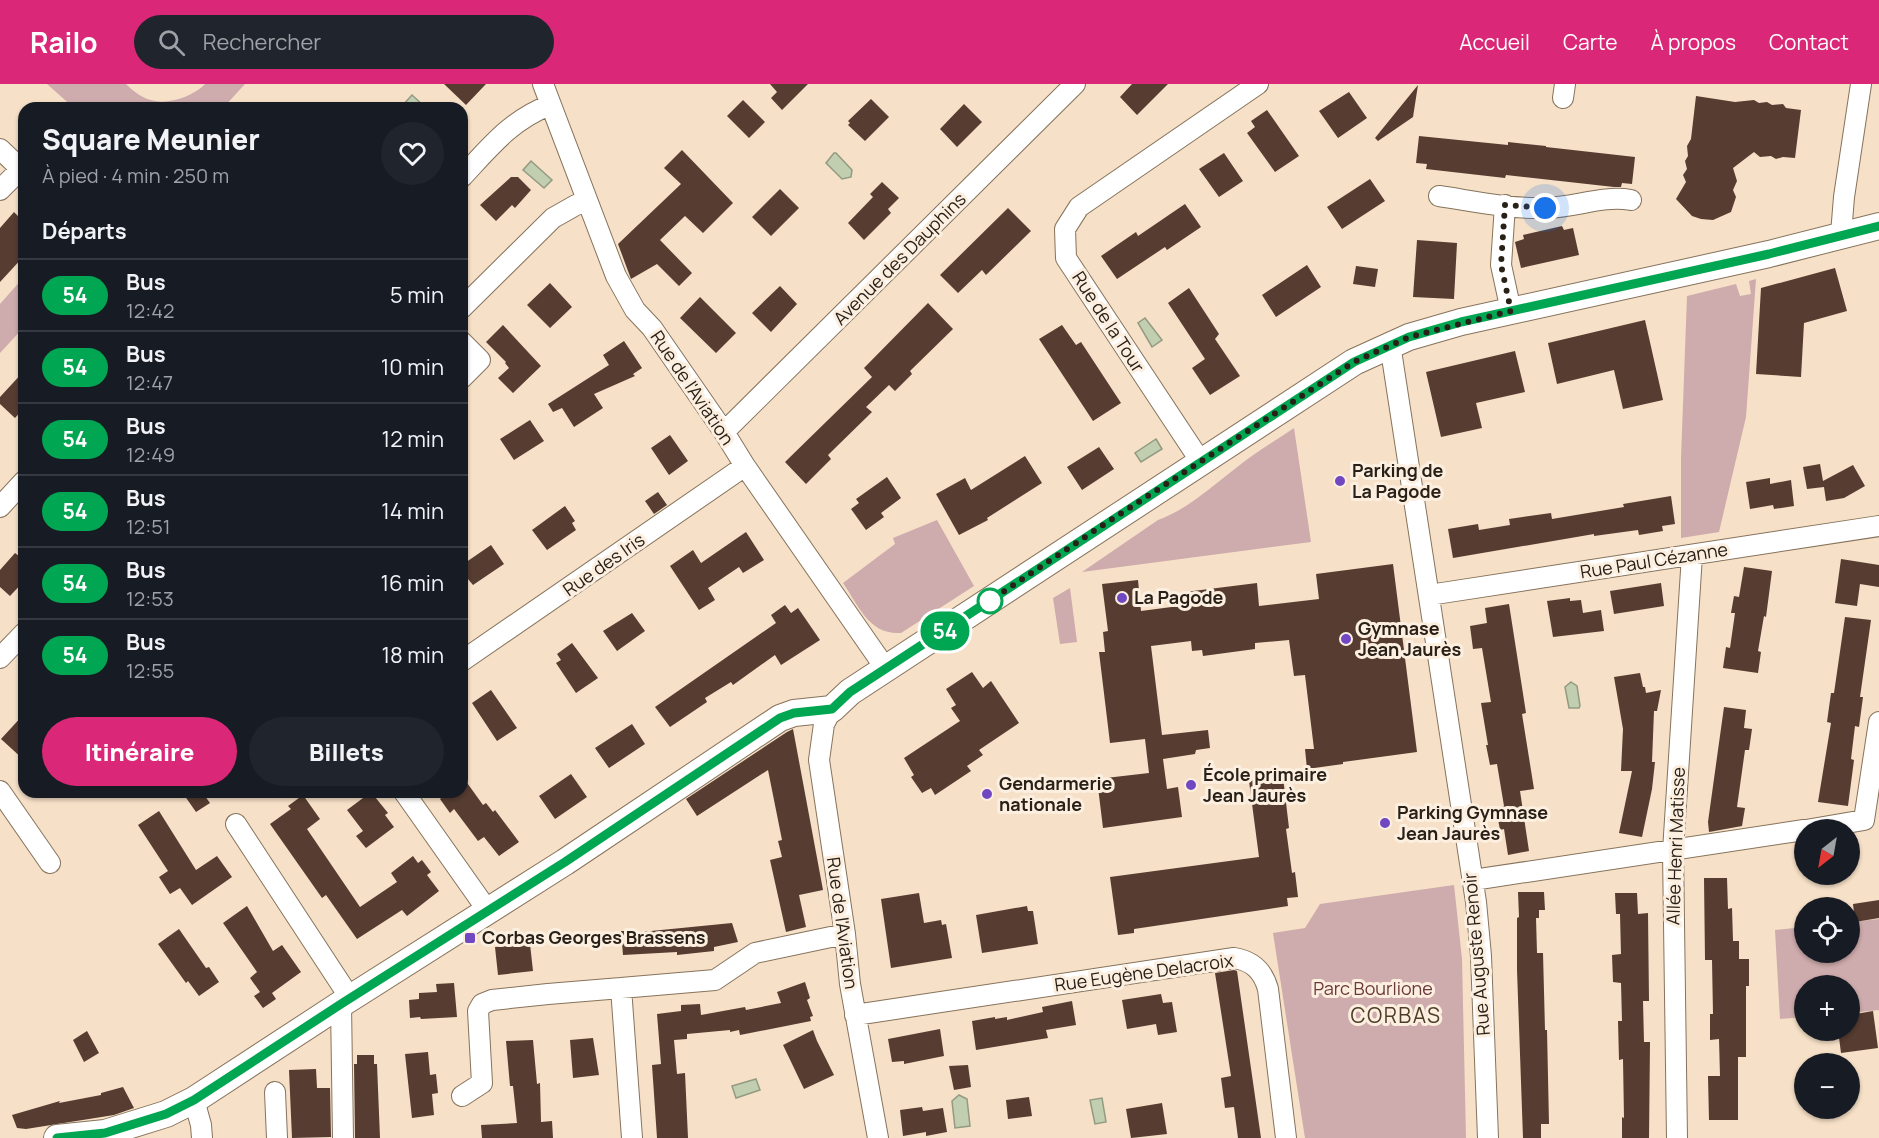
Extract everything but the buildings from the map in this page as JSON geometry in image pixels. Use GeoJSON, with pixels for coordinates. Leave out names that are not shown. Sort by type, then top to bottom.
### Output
{"type":"FeatureCollection","features":[{"type":"Feature","properties":{"kind":"street","name":"Rue de l'Aviation"},"geometry":{"type":"LineString","coordinates":[[543,84],[616,276],[635,310],[652,328],[886,669]]}},
{"type":"Feature","properties":{"kind":"street","name":"Avenue des Dauphins"},"geometry":{"type":"LineString","coordinates":[[724,432],[1075,84]]}},
{"type":"Feature","properties":{"kind":"street","name":"Rue de la Tour"},"geometry":{"type":"LineString","coordinates":[[1201,462],[1066,258],[1065,229],[1079,207],[1258,84]]}},
{"type":"Feature","properties":{"kind":"street"},"geometry":{"type":"LineString","coordinates":[[1841,234],[1861,84]]}},
{"type":"Feature","properties":{"kind":"street"},"geometry":{"type":"LineString","coordinates":[[468,171],[504,133],[530,113],[550,105]]}},
{"type":"Feature","properties":{"kind":"street"},"geometry":{"type":"LineString","coordinates":[[0,149],[18,165]]}},
{"type":"Feature","properties":{"kind":"street"},"geometry":{"type":"LineString","coordinates":[[0,190],[18,171]]}},
{"type":"Feature","properties":{"kind":"street"},"geometry":{"type":"LineString","coordinates":[[1439,196],[1545,208],[1617,198],[1631,200]]}},
{"type":"Feature","properties":{"kind":"street"},"geometry":{"type":"LineString","coordinates":[[468,302],[553,218],[576,205],[587,202]]}},
{"type":"Feature","properties":{"kind":"street"},"geometry":{"type":"LineString","coordinates":[[1505,205],[1501,265],[1511,311]]}},
{"type":"Feature","properties":{"kind":"street"},"geometry":{"type":"LineString","coordinates":[[57,1138],[105,1133],[166,1114],[194,1100],[565,862],[780,718],[794,713],[832,709],[850,692],[1354,362],[1390,344],[1461,322],[1769,254],[1879,226]]}},
{"type":"Feature","properties":{"kind":"street","name":"Rue Auguste Renoir"},"geometry":{"type":"LineString","coordinates":[[1390,344],[1473,880],[1481,956],[1488,1138]]}},
{"type":"Feature","properties":{"kind":"street"},"geometry":{"type":"LineString","coordinates":[[468,348],[480,360],[468,372]]}},
{"type":"Feature","properties":{"kind":"street","name":"Rue des Iris"},"geometry":{"type":"LineString","coordinates":[[468,658],[745,466]]}},
{"type":"Feature","properties":{"kind":"street"},"geometry":{"type":"LineString","coordinates":[[0,507],[18,488]]}},
{"type":"Feature","properties":{"kind":"street","name":"Rue Paul Cézanne"},"geometry":{"type":"LineString","coordinates":[[1429,595],[1879,526]]}},
{"type":"Feature","properties":{"kind":"street","name":"Allée Henri Matisse"},"geometry":{"type":"LineString","coordinates":[[1677,1138],[1673,851],[1692,555]]}},
{"type":"Feature","properties":{"kind":"street"},"geometry":{"type":"LineString","coordinates":[[0,658],[18,639]]}},
{"type":"Feature","properties":{"kind":"street","name":"Rue de l'Aviation"},"geometry":{"type":"LineString","coordinates":[[832,709],[824,724],[819,760],[855,1015],[878,1138]]}},
{"type":"Feature","properties":{"kind":"street"},"geometry":{"type":"LineString","coordinates":[[1860,821],[1864,820],[1879,722]]}},
{"type":"Feature","properties":{"kind":"street"},"geometry":{"type":"LineString","coordinates":[[0,791],[50,863]]}},
{"type":"Feature","properties":{"kind":"street"},"geometry":{"type":"LineString","coordinates":[[408,798],[488,911]]}},
{"type":"Feature","properties":{"kind":"street"},"geometry":{"type":"LineString","coordinates":[[236,824],[345,1001],[344,1138]]}},
{"type":"Feature","properties":{"kind":"street"},"geometry":{"type":"LineString","coordinates":[[1473,880],[1794,832]]}},
{"type":"Feature","properties":{"kind":"street"},"geometry":{"type":"LineString","coordinates":[[462,1096],[482,1083],[478,1011],[482,1004],[492,1000],[715,980],[755,953],[845,934]]}},
{"type":"Feature","properties":{"kind":"street","name":"Rue Eugène Delacroix"},"geometry":{"type":"LineString","coordinates":[[855,1015],[1234,958],[1245,960],[1265,976],[1268,989],[1286,1138]]}},
{"type":"Feature","properties":{"kind":"street"},"geometry":{"type":"LineString","coordinates":[[621,988],[632,1138]]}},
{"type":"Feature","properties":{"kind":"street"},"geometry":{"type":"LineString","coordinates":[[276,1092],[277,1138]]}},
{"type":"Feature","properties":{"kind":"street"},"geometry":{"type":"LineString","coordinates":[[194,1100],[202,1138]]}},
{"type":"Feature","properties":{"kind":"green space"},"geometry":{"type":"Polygon","coordinates":[[[47,84],[126,84],[143,97],[161,102],[67,102],[47,84]]]}},
{"type":"Feature","properties":{"kind":"green space"},"geometry":{"type":"Polygon","coordinates":[[[205,84],[245,84],[228,102],[161,102],[188,95],[205,84]]]}},
{"type":"Feature","properties":{"kind":"green space"},"geometry":{"type":"Polygon","coordinates":[[[1756,279],[1746,417],[1719,532],[1681,538],[1681,458],[1687,296],[1736,284],[1740,296],[1751,294],[1749,281],[1756,279]]]}},
{"type":"Feature","properties":{"kind":"green space"},"geometry":{"type":"Polygon","coordinates":[[[18,284],[18,334],[0,353],[0,304],[18,284]]]}},
{"type":"Feature","properties":{"kind":"green space"},"geometry":{"type":"Polygon","coordinates":[[[1294,428],[1311,542],[1082,572],[1158,520],[1189,504],[1250,457],[1294,428]]]}},
{"type":"Feature","properties":{"kind":"green space"},"geometry":{"type":"Polygon","coordinates":[[[937,520],[974,586],[901,633],[881,629],[866,617],[843,583],[895,544],[893,538],[937,520]]]}},
{"type":"Feature","properties":{"kind":"green space"},"geometry":{"type":"Polygon","coordinates":[[[1070,588],[1077,642],[1060,644],[1053,598],[1070,588]]]}},
{"type":"Feature","properties":{"kind":"green space","name":"Parc Bourlione"},"geometry":{"type":"Polygon","coordinates":[[[1454,885],[1462,959],[1466,1138],[1305,1138],[1273,933],[1305,928],[1320,904],[1454,885]]]}},
{"type":"Feature","properties":{"kind":"green space"},"geometry":{"type":"Polygon","coordinates":[[[1879,919],[1879,1010],[1860,1012],[1860,975],[1794,975],[1794,1018],[1780,1019],[1775,930],[1794,928],[1794,963],[1860,963],[1860,921],[1879,919]]]}},
{"type":"Feature","properties":{"kind":"shaded area"},"geometry":{"type":"Polygon","coordinates":[[[412,95],[420,102],[406,102],[412,95]]]}},
{"type":"Feature","properties":{"kind":"shaded area"},"geometry":{"type":"Polygon","coordinates":[[[834,153],[852,170],[851,177],[842,179],[826,163],[834,153]]]}},
{"type":"Feature","properties":{"kind":"shaded area"},"geometry":{"type":"Polygon","coordinates":[[[531,161],[552,180],[544,188],[523,170],[531,161]]]}},
{"type":"Feature","properties":{"kind":"shaded area"},"geometry":{"type":"Polygon","coordinates":[[[1145,318],[1162,340],[1152,347],[1138,323],[1145,318]]]}},
{"type":"Feature","properties":{"kind":"shaded area"},"geometry":{"type":"Polygon","coordinates":[[[1156,439],[1162,449],[1141,462],[1135,453],[1156,439]]]}},
{"type":"Feature","properties":{"kind":"shaded area"},"geometry":{"type":"Polygon","coordinates":[[[1571,682],[1577,686],[1579,708],[1569,708],[1565,687],[1571,682]]]}},
{"type":"Feature","properties":{"kind":"shaded area"},"geometry":{"type":"Polygon","coordinates":[[[756,1079],[760,1090],[736,1098],[732,1086],[756,1079]]]}},
{"type":"Feature","properties":{"kind":"shaded area"},"geometry":{"type":"Polygon","coordinates":[[[959,1095],[967,1099],[970,1126],[955,1128],[952,1101],[959,1095]]]}},
{"type":"Feature","properties":{"kind":"shaded area"},"geometry":{"type":"Polygon","coordinates":[[[1102,1098],[1106,1122],[1095,1124],[1090,1100],[1102,1098]]]}},
{"type":"Feature","properties":{"kind":"bus line","name":"54"},"geometry":{"type":"LineString","coordinates":[[57,1138],[105,1133],[166,1114],[194,1100],[565,862],[780,718],[794,713],[832,709],[850,692],[1354,362],[1390,344],[1461,322],[1769,254],[1879,226]]}},
{"type":"Feature","properties":{"kind":"place","name":"Parking de La Pagode"},"geometry":{"type":"Point","coordinates":[1340,481]}},
{"type":"Feature","properties":{"kind":"place","name":"La Pagode"},"geometry":{"type":"Point","coordinates":[1122,598]}},
{"type":"Feature","properties":{"kind":"place","name":"Gymnase Jean Jaurès"},"geometry":{"type":"Point","coordinates":[1346,639]}},
{"type":"Feature","properties":{"kind":"place","name":"École primaire Jean Jaurès"},"geometry":{"type":"Point","coordinates":[1191,785]}},
{"type":"Feature","properties":{"kind":"place","name":"Gendarmerie nationale"},"geometry":{"type":"Point","coordinates":[987,794]}},
{"type":"Feature","properties":{"kind":"place","name":"Parking Gymnase Jean Jaurès"},"geometry":{"type":"Point","coordinates":[1385,823]}},
{"type":"Feature","properties":{"kind":"place","name":"Corbas Georges Brassens"},"geometry":{"type":"Point","coordinates":[470,938]}},
{"type":"Feature","properties":{"kind":"district","name":"CORBAS"},"geometry":{"type":"Point","coordinates":[1396,1016]}},
{"type":"Feature","properties":{"kind":"route"},"geometry":{"type":"LineString","coordinates":[[990,601],[988,602],[1354,362],[1409,337],[1511,311],[1501,265],[1505,205],[1545,208]]}}]}
